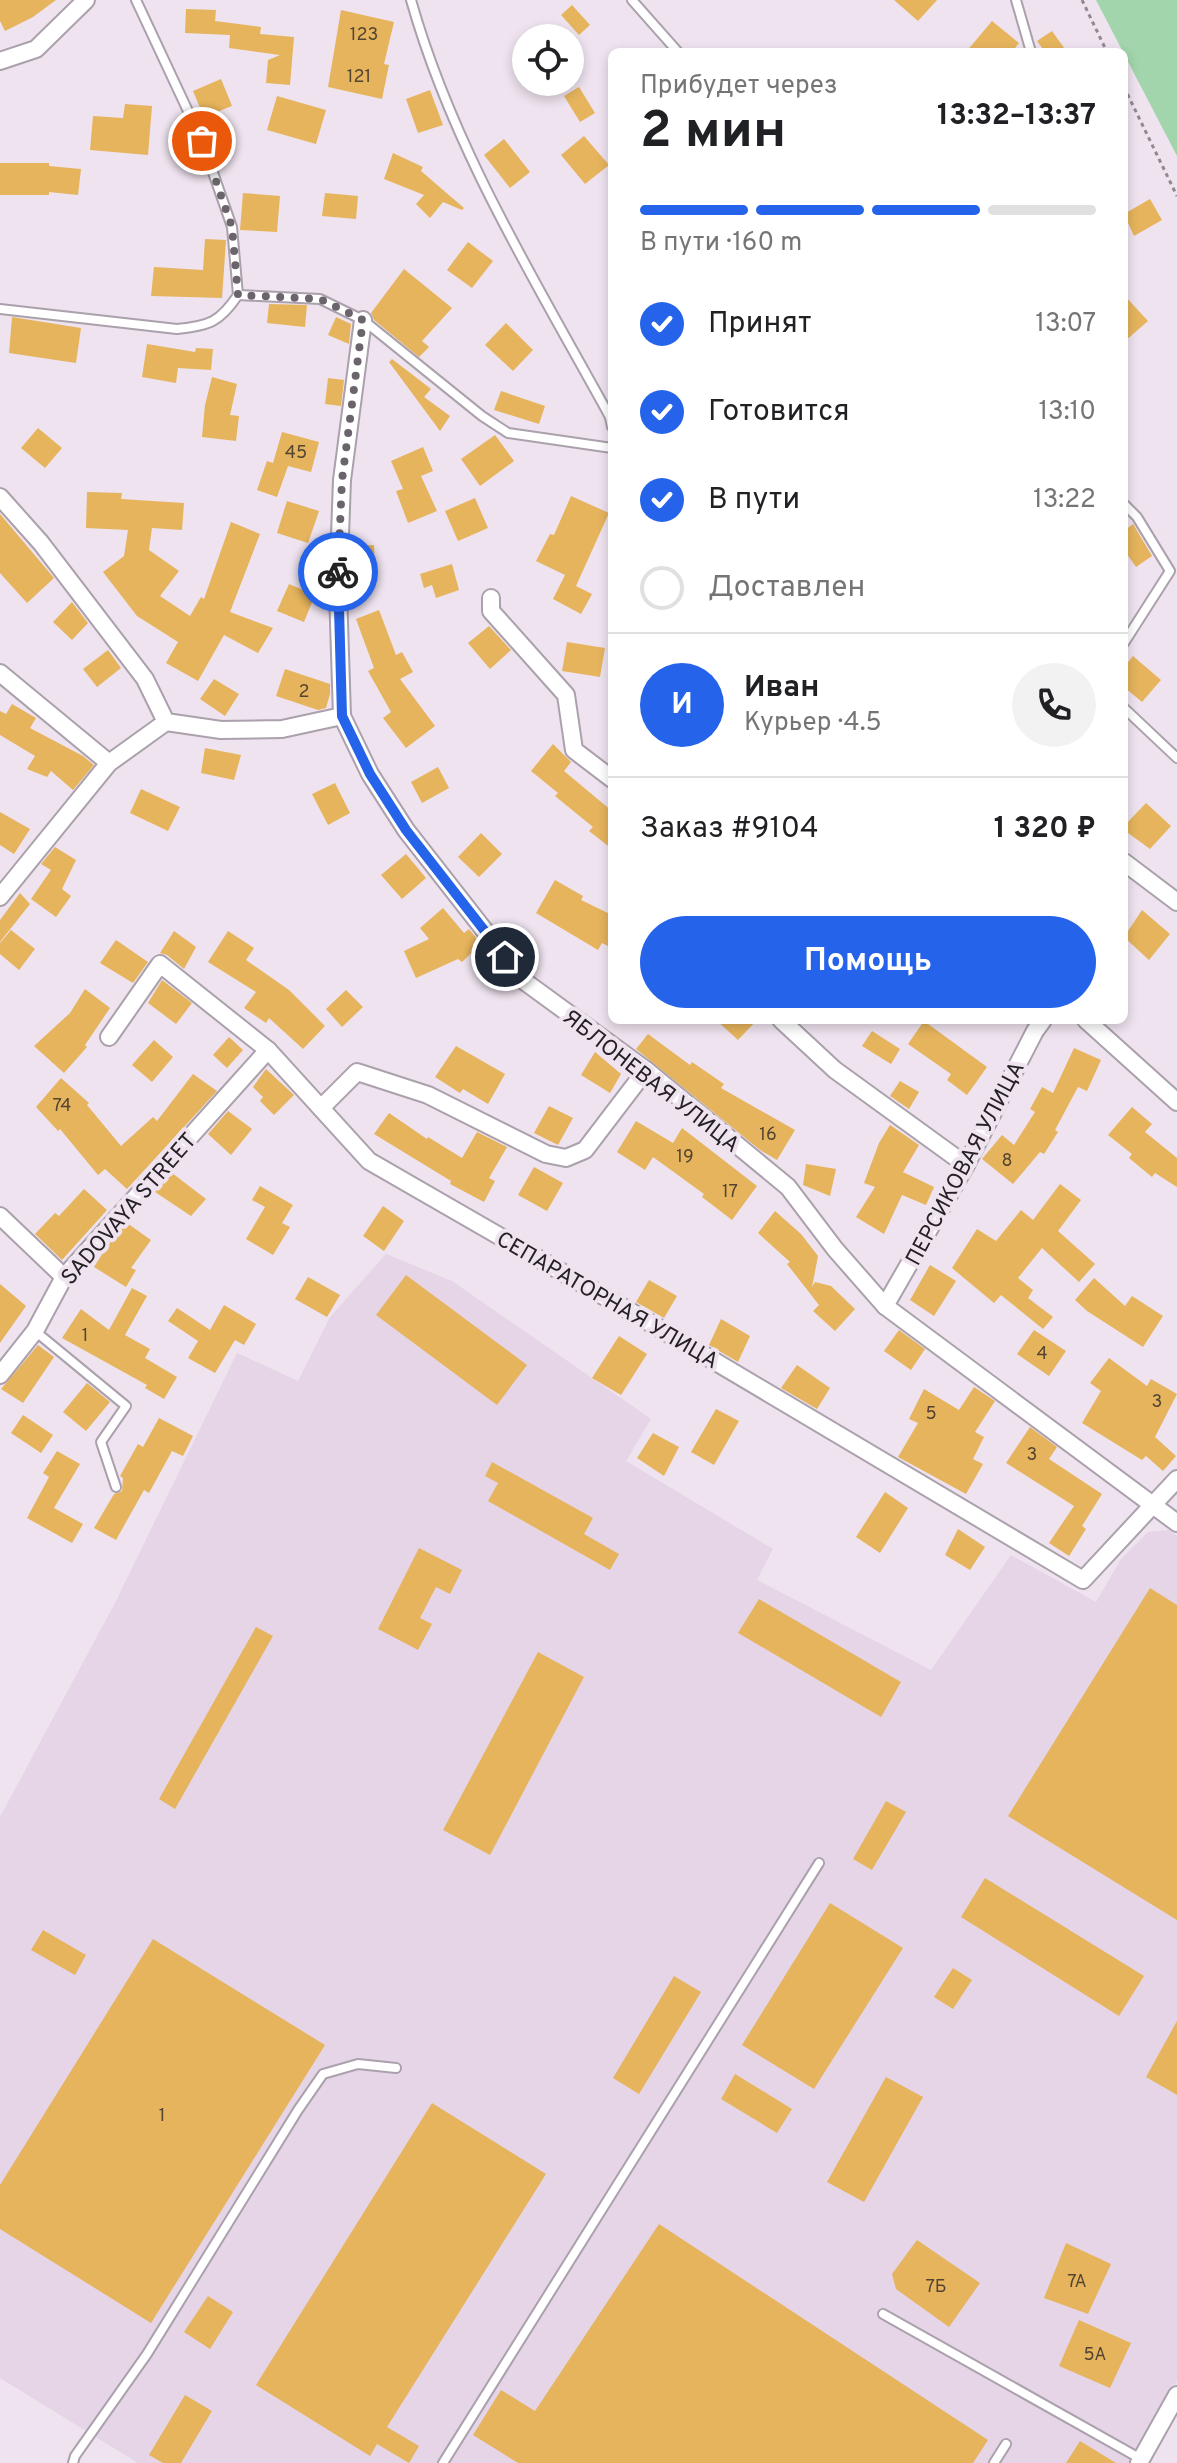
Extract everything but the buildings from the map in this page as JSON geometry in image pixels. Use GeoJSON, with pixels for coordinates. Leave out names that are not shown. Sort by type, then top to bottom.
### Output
{"type":"FeatureCollection","features":[{"type":"Feature","properties":{"kind":"street"},"geometry":{"type":"LineString","coordinates":[[0,61],[36,49],[86,0]]}},
{"type":"Feature","properties":{"kind":"street","name":"ЯБЛОНЕВАЯ УЛИЦА"},"geometry":{"type":"LineString","coordinates":[[363,320],[342,480],[338,591],[342,716],[370,774],[406,830],[524,981],[646,1070],[788,1187],[835,1249],[885,1306],[1177,1523]]}},
{"type":"Feature","properties":{"kind":"street"},"geometry":{"type":"LineString","coordinates":[[0,497],[41,543],[145,679],[166,722]]}},
{"type":"Feature","properties":{"kind":"street"},"geometry":{"type":"LineString","coordinates":[[491,598],[491,611],[566,695],[574,750],[608,776]]}},
{"type":"Feature","properties":{"kind":"street"},"geometry":{"type":"LineString","coordinates":[[0,673],[109,763]]}},
{"type":"Feature","properties":{"kind":"street"},"geometry":{"type":"LineString","coordinates":[[0,897],[109,763],[166,722],[221,730],[282,729],[342,716]]}},
{"type":"Feature","properties":{"kind":"street"},"geometry":{"type":"LineString","coordinates":[[1128,865],[1177,902]]}},
{"type":"Feature","properties":{"kind":"street","name":"СЕПАРАТОРНАЯ УЛИЦА"},"geometry":{"type":"LineString","coordinates":[[109,1037],[160,964],[268,1050],[369,1161],[652,1324],[1083,1580],[1151,1506]]}},
{"type":"Feature","properties":{"kind":"street"},"geometry":{"type":"LineString","coordinates":[[785,1024],[835,1070],[966,1165]]}},
{"type":"Feature","properties":{"kind":"street","name":"ПЕРСИКОВАЯ УЛИЦА"},"geometry":{"type":"LineString","coordinates":[[885,1306],[966,1165],[1040,1024]]}},
{"type":"Feature","properties":{"kind":"street"},"geometry":{"type":"LineString","coordinates":[[1090,1024],[1177,1102]]}},
{"type":"Feature","properties":{"kind":"street","name":"SADOVAYA STREET"},"geometry":{"type":"LineString","coordinates":[[0,1375],[35,1331],[64,1277],[268,1050]]}},
{"type":"Feature","properties":{"kind":"street"},"geometry":{"type":"LineString","coordinates":[[321,1108],[357,1072],[428,1095],[546,1154],[566,1158],[585,1150],[646,1070]]}},
{"type":"Feature","properties":{"kind":"street"},"geometry":{"type":"LineString","coordinates":[[0,1216],[64,1277]]}},
{"type":"Feature","properties":{"kind":"street"},"geometry":{"type":"LineString","coordinates":[[1151,1506],[1177,1479]]}},
{"type":"Feature","properties":{"kind":"street"},"geometry":{"type":"LineString","coordinates":[[1140,2461],[1177,2395]]}},
{"type":"Feature","properties":{"kind":"lane"},"geometry":{"type":"LineString","coordinates":[[0,309],[177,329],[202,327],[225,315],[238,295],[232,227],[222,198],[202,141],[136,0]]}},
{"type":"Feature","properties":{"kind":"lane"},"geometry":{"type":"LineString","coordinates":[[411,0],[423,43],[478,177],[608,413]]}},
{"type":"Feature","properties":{"kind":"lane"},"geometry":{"type":"LineString","coordinates":[[632,0],[674,48]]}},
{"type":"Feature","properties":{"kind":"lane"},"geometry":{"type":"LineString","coordinates":[[1016,0],[1030,48]]}},
{"type":"Feature","properties":{"kind":"lane"},"geometry":{"type":"LineString","coordinates":[[238,295],[320,299],[363,320],[482,416],[508,433],[608,447]]}},
{"type":"Feature","properties":{"kind":"lane"},"geometry":{"type":"LineString","coordinates":[[1128,508],[1137,517],[1170,571],[1128,637]]}},
{"type":"Feature","properties":{"kind":"lane"},"geometry":{"type":"LineString","coordinates":[[1128,712],[1177,758]]}},
{"type":"Feature","properties":{"kind":"lane"},"geometry":{"type":"LineString","coordinates":[[35,1331],[126,1406],[101,1442],[116,1487]]}},
{"type":"Feature","properties":{"kind":"lane"},"geometry":{"type":"LineString","coordinates":[[443,2463],[819,1863]]}},
{"type":"Feature","properties":{"kind":"lane"},"geometry":{"type":"LineString","coordinates":[[73,2463],[147,2354],[323,2074],[358,2064],[396,2068]]}},
{"type":"Feature","properties":{"kind":"lane"},"geometry":{"type":"LineString","coordinates":[[883,2314],[1140,2461]]}},
{"type":"Feature","properties":{"kind":"lane"},"geometry":{"type":"LineString","coordinates":[[994,2463],[1006,2444]]}},
{"type":"Feature","properties":{"kind":"path"},"geometry":{"type":"LineString","coordinates":[[1082,0],[1105,48]]}},
{"type":"Feature","properties":{"kind":"path"},"geometry":{"type":"LineString","coordinates":[[1128,95],[1177,196]]}},
{"type":"Feature","properties":{"kind":"shaded area"},"geometry":{"type":"Polygon","coordinates":[[[386,1254],[452,1281],[651,1419],[626,1461],[773,1549],[757,1580],[931,1670],[1011,1555],[1096,1602],[1121,1559],[1148,1532],[1169,1530],[1177,1536],[1177,2381],[1133,2463],[138,2463],[0,2378],[0,1817],[116,1601],[237,1353],[298,1381],[330,1317],[386,1254]]]}},
{"type":"Feature","properties":{"kind":"green space"},"geometry":{"type":"Polygon","coordinates":[[[1096,0],[1177,0],[1177,156],[1128,62],[1128,48],[1121,48],[1096,0]]]}},
{"type":"Feature","properties":{"kind":"way so far"},"geometry":{"type":"LineString","coordinates":[[202,141],[232,227],[238,295],[320,299],[363,320],[342,480],[338,572]]}},
{"type":"Feature","properties":{"kind":"route"},"geometry":{"type":"LineString","coordinates":[[338,572],[342,716],[370,774],[406,830],[505,957]]}}]}
